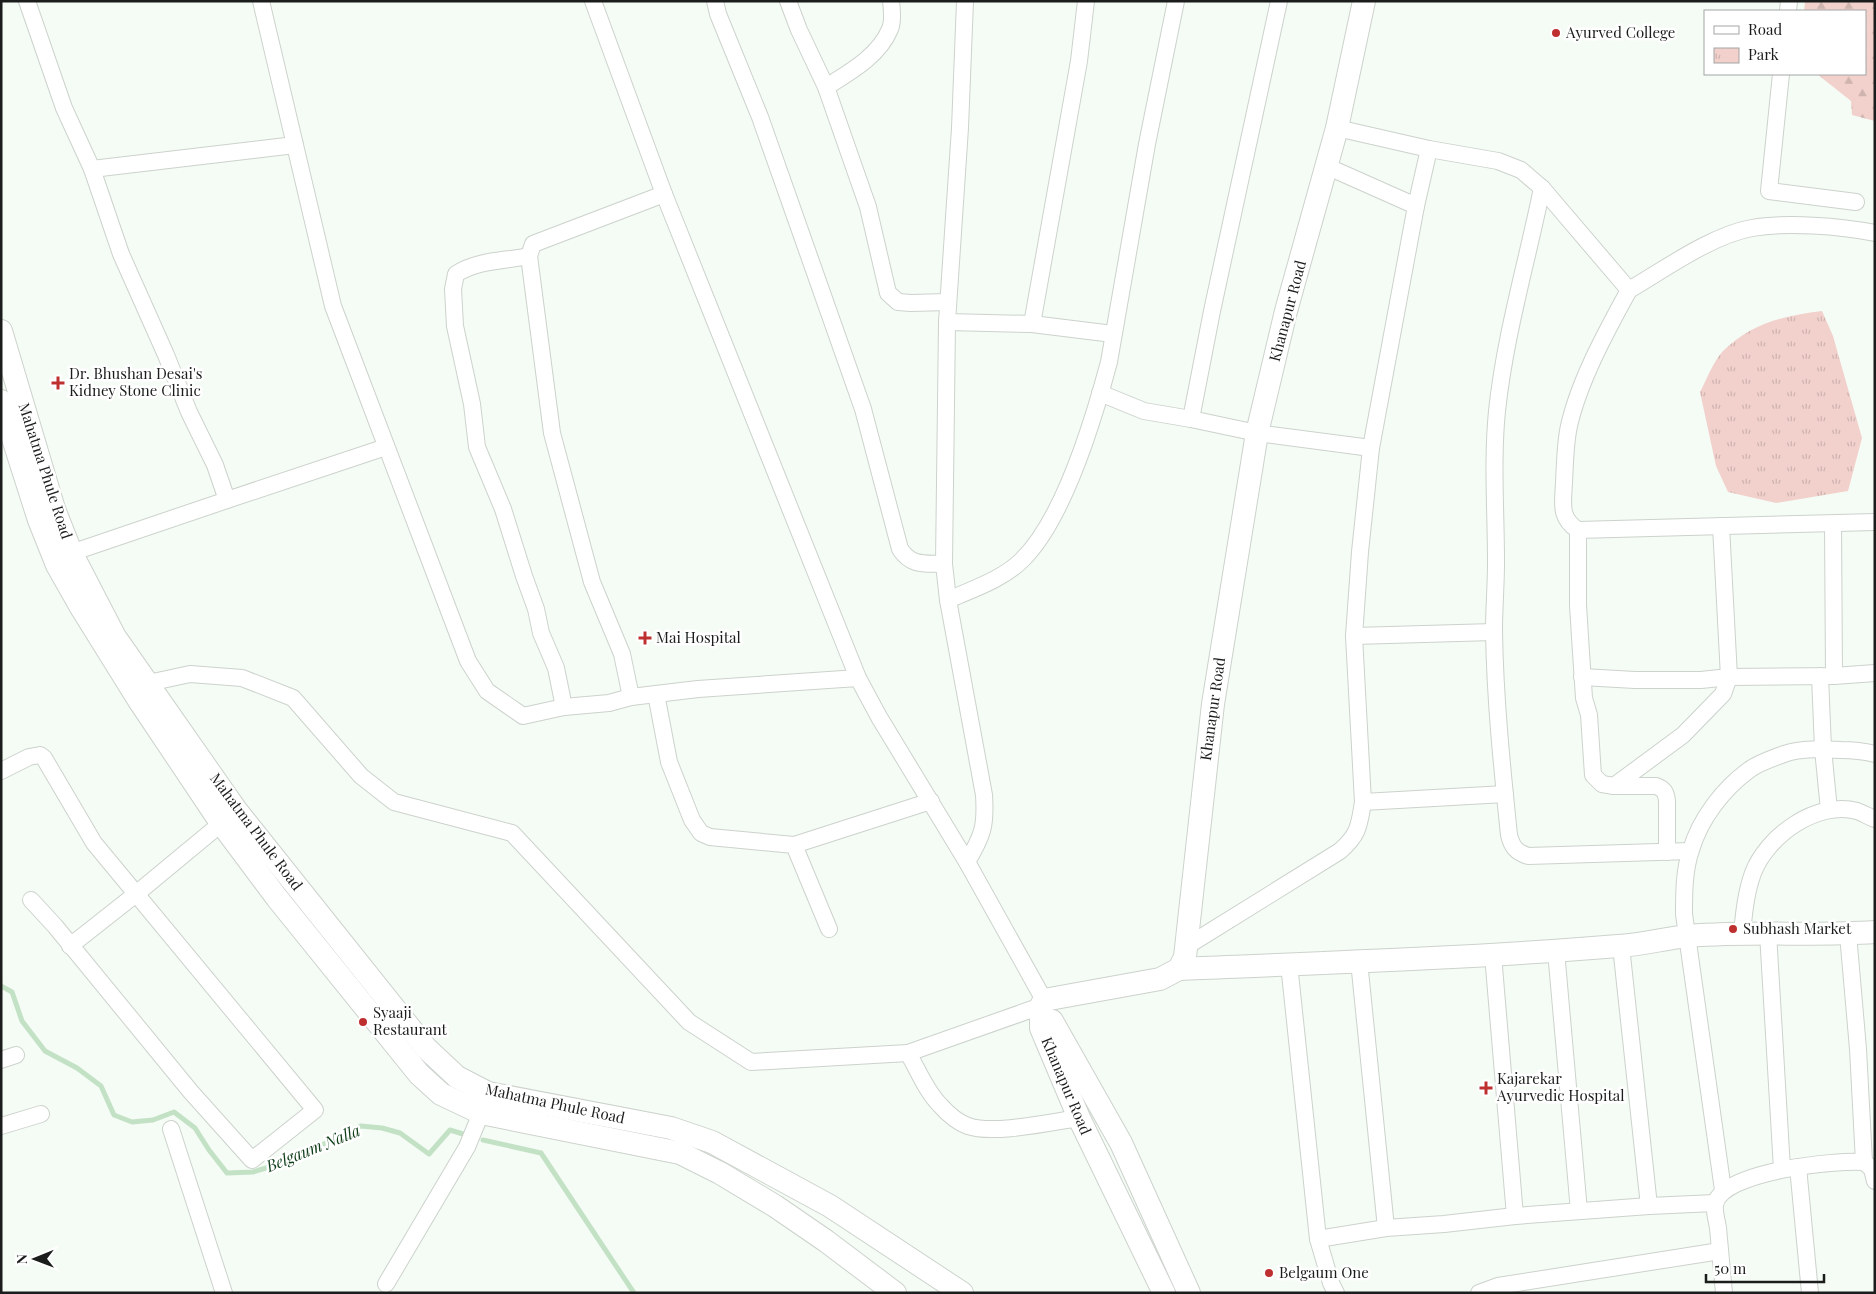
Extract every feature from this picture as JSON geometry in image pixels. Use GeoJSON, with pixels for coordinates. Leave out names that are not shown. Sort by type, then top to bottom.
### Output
{"type":"FeatureCollection","features":[{"type":"Feature","properties":{"kind":"main road","name":"Khanapur Road"},"geometry":{"type":"LineString","coordinates":[[1179,969],[1185,957],[1187,946],[1195,855],[1213,704],[1258,433],[1286,311],[1337,128],[1364,1]]}},
{"type":"Feature","properties":{"kind":"main road","name":"Mahatma Phule Road"},"geometry":{"type":"LineString","coordinates":[[1,331],[54,509],[63,556]]}},
{"type":"Feature","properties":{"kind":"main road","name":"Mahatma Phule Road"},"geometry":{"type":"LineString","coordinates":[[1,401],[39,520],[115,637],[140,685],[229,817],[277,898],[419,1074],[441,1094],[481,1113],[680,1153],[720,1173],[775,1206],[826,1241],[895,1293]]}},
{"type":"Feature","properties":{"kind":"main road","name":"Mahatma Phule Road"},"geometry":{"type":"LineString","coordinates":[[229,817],[426,1048],[457,1077],[488,1093],[671,1128],[712,1142],[830,1206],[962,1293]]}},
{"type":"Feature","properties":{"kind":"main road"},"geometry":{"type":"LineString","coordinates":[[1188,1293],[1121,1143],[1052,1021],[1042,1008],[1160,979],[1179,969],[1556,951],[1620,946],[1687,936],[1742,933],[1848,934],[1875,932]]}},
{"type":"Feature","properties":{"kind":"main road","name":"Khanapur Road"},"geometry":{"type":"LineString","coordinates":[[1042,1008],[1042,1028],[1079,1118],[1164,1293]]}},
{"type":"Feature","properties":{"kind":"street"},"geometry":{"type":"LineString","coordinates":[[27,1],[64,108],[92,169],[121,254],[166,354],[189,412],[215,466],[226,500]]}},
{"type":"Feature","properties":{"kind":"street"},"geometry":{"type":"LineString","coordinates":[[261,1],[333,306],[468,661],[488,691],[523,716],[564,706],[609,703],[631,696],[698,688],[858,678]]}},
{"type":"Feature","properties":{"kind":"street"},"geometry":{"type":"LineString","coordinates":[[140,685],[190,674],[242,678],[293,698],[361,776],[394,802],[512,833],[689,1022],[751,1062],[908,1053],[1042,1008],[967,862],[879,717],[858,678],[664,194],[593,1]]}},
{"type":"Feature","properties":{"kind":"street"},"geometry":{"type":"LineString","coordinates":[[715,1],[718,14],[760,118],[863,409],[900,550],[906,558],[915,563],[944,564]]}},
{"type":"Feature","properties":{"kind":"street"},"geometry":{"type":"LineString","coordinates":[[788,1],[799,30],[826,87],[868,207],[888,293],[898,302],[948,302]]}},
{"type":"Feature","properties":{"kind":"street"},"geometry":{"type":"LineString","coordinates":[[826,87],[858,68],[878,47],[891,28],[891,1]]}},
{"type":"Feature","properties":{"kind":"street"},"geometry":{"type":"LineString","coordinates":[[965,1],[960,128],[947,322],[944,564],[948,600],[984,795],[986,820],[978,842],[967,862]]}},
{"type":"Feature","properties":{"kind":"street"},"geometry":{"type":"LineString","coordinates":[[1032,324],[1079,61],[1086,1]]}},
{"type":"Feature","properties":{"kind":"street"},"geometry":{"type":"LineString","coordinates":[[948,600],[989,581],[1022,560],[1046,531],[1070,479],[1100,394],[1109,362],[1147,144],[1176,1]]}},
{"type":"Feature","properties":{"kind":"street"},"geometry":{"type":"LineString","coordinates":[[1191,419],[1212,311],[1279,1]]}},
{"type":"Feature","properties":{"kind":"street"},"geometry":{"type":"LineString","coordinates":[[1781,75],[1769,191],[1856,202]]}},
{"type":"Feature","properties":{"kind":"street"},"geometry":{"type":"LineString","coordinates":[[1337,128],[1429,149],[1498,161],[1521,170],[1542,188],[1629,290]]}},
{"type":"Feature","properties":{"kind":"street"},"geometry":{"type":"LineString","coordinates":[[92,169],[295,145]]}},
{"type":"Feature","properties":{"kind":"street"},"geometry":{"type":"LineString","coordinates":[[1187,946],[1340,852],[1352,841],[1358,829],[1363,802],[1354,636],[1360,552],[1371,448],[1416,206],[1429,149]]}},
{"type":"Feature","properties":{"kind":"street"},"geometry":{"type":"LineString","coordinates":[[1326,166],[1416,206]]}},
{"type":"Feature","properties":{"kind":"street"},"geometry":{"type":"LineString","coordinates":[[1542,188],[1516,302],[1497,413],[1494,494],[1496,562],[1494,632],[1509,835],[1512,845],[1518,853],[1528,856],[1690,851]]}},
{"type":"Feature","properties":{"kind":"street"},"geometry":{"type":"LineString","coordinates":[[631,696],[622,654],[592,582],[552,433],[529,256],[533,244],[664,194]]}},
{"type":"Feature","properties":{"kind":"street"},"geometry":{"type":"LineString","coordinates":[[1875,233],[1848,228],[1775,226],[1751,228],[1716,240],[1629,290],[1585,380],[1569,426],[1563,506],[1565,517],[1570,525],[1578,530],[1875,522]]}},
{"type":"Feature","properties":{"kind":"street"},"geometry":{"type":"LineString","coordinates":[[529,256],[467,267],[456,274],[453,289],[454,326],[472,404],[477,446],[503,509],[536,609],[541,633],[556,668],[564,706]]}},
{"type":"Feature","properties":{"kind":"street"},"geometry":{"type":"LineString","coordinates":[[947,322],[1032,324],[1113,334]]}},
{"type":"Feature","properties":{"kind":"street"},"geometry":{"type":"LineString","coordinates":[[1100,394],[1144,411],[1258,433],[1371,448]]}},
{"type":"Feature","properties":{"kind":"street"},"geometry":{"type":"LineString","coordinates":[[63,556],[386,447]]}},
{"type":"Feature","properties":{"kind":"street"},"geometry":{"type":"LineString","coordinates":[[1829,810],[1823,749],[1833,524]]}},
{"type":"Feature","properties":{"kind":"street"},"geometry":{"type":"LineString","coordinates":[[1614,786],[1682,735],[1723,694],[1729,677],[1721,526]]}},
{"type":"Feature","properties":{"kind":"street"},"geometry":{"type":"LineString","coordinates":[[1578,530],[1578,605],[1582,677],[1584,698],[1589,715],[1593,775],[1602,784],[1614,786],[1656,786],[1662,788],[1666,793],[1667,801],[1667,852]]}},
{"type":"Feature","properties":{"kind":"street"},"geometry":{"type":"LineString","coordinates":[[1354,636],[1494,632]]}},
{"type":"Feature","properties":{"kind":"street"},"geometry":{"type":"LineString","coordinates":[[1582,677],[1636,680],[1701,680],[1729,677],[1827,676],[1875,673]]}},
{"type":"Feature","properties":{"kind":"street"},"geometry":{"type":"LineString","coordinates":[[656,694],[669,762],[692,820],[701,833],[710,837],[794,845],[931,801]]}},
{"type":"Feature","properties":{"kind":"street"},"geometry":{"type":"LineString","coordinates":[[1724,1293],[1720,1250],[1719,1197],[1687,936],[1684,895],[1690,851],[1705,818],[1722,795],[1750,769],[1784,754],[1802,750],[1865,751],[1875,754]]}},
{"type":"Feature","properties":{"kind":"street"},"geometry":{"type":"LineString","coordinates":[[1,771],[29,757],[40,755],[44,758],[94,843],[315,1110],[252,1160],[191,1092],[31,900]]}},
{"type":"Feature","properties":{"kind":"street"},"geometry":{"type":"LineString","coordinates":[[1363,802],[1505,794]]}},
{"type":"Feature","properties":{"kind":"street"},"geometry":{"type":"LineString","coordinates":[[1742,933],[1746,900],[1754,871],[1769,846],[1791,825],[1829,810],[1857,811],[1875,820]]}},
{"type":"Feature","properties":{"kind":"street"},"geometry":{"type":"LineString","coordinates":[[70,946],[229,817]]}},
{"type":"Feature","properties":{"kind":"street"},"geometry":{"type":"LineString","coordinates":[[794,845],[828,929]]}},
{"type":"Feature","properties":{"kind":"street"},"geometry":{"type":"LineString","coordinates":[[1768,933],[1790,1168],[1810,1293]]}},
{"type":"Feature","properties":{"kind":"street"},"geometry":{"type":"LineString","coordinates":[[1318,1239],[1386,1228],[1649,1206],[1719,1197],[1742,1181],[1790,1168],[1849,1161],[1871,1170],[1848,934]]}},
{"type":"Feature","properties":{"kind":"street"},"geometry":{"type":"LineString","coordinates":[[1620,946],[1649,1206]]}},
{"type":"Feature","properties":{"kind":"street"},"geometry":{"type":"LineString","coordinates":[[1556,951],[1579,1211]]}},
{"type":"Feature","properties":{"kind":"street"},"geometry":{"type":"LineString","coordinates":[[1493,955],[1515,1216]]}},
{"type":"Feature","properties":{"kind":"street"},"geometry":{"type":"LineString","coordinates":[[1359,961],[1386,1228]]}},
{"type":"Feature","properties":{"kind":"street"},"geometry":{"type":"LineString","coordinates":[[1289,964],[1318,1239],[1331,1283],[1336,1293]]}},
{"type":"Feature","properties":{"kind":"street"},"geometry":{"type":"LineString","coordinates":[[908,1053],[939,1105],[954,1118],[968,1126],[987,1129],[1034,1125],[1079,1118]]}},
{"type":"Feature","properties":{"kind":"street"},"geometry":{"type":"LineString","coordinates":[[384,1290],[467,1147],[481,1113]]}},
{"type":"Feature","properties":{"kind":"street"},"geometry":{"type":"LineString","coordinates":[[1,1126],[41,1114]]}},
{"type":"Feature","properties":{"kind":"street"},"geometry":{"type":"LineString","coordinates":[[171,1129],[224,1293]]}},
{"type":"Feature","properties":{"kind":"street"},"geometry":{"type":"LineString","coordinates":[[1479,1293],[1720,1250]]}},
{"type":"Feature","properties":{"kind":"green space"},"geometry":{"type":"Polygon","coordinates":[[[1805,1],[1875,1],[1875,121],[1852,115],[1851,101],[1818,75],[1866,75],[1866,10],[1804,10],[1805,1]]]}},
{"type":"Feature","properties":{"kind":"green space"},"geometry":{"type":"Polygon","coordinates":[[[1822,311],[1833,336],[1862,438],[1848,491],[1776,503],[1728,492],[1716,466],[1700,392],[1710,371],[1723,351],[1734,341],[1757,327],[1781,318],[1822,311]]]}},
{"type":"Feature","properties":{"kind":"waterway","name":"Belgaum Nalla"},"geometry":{"type":"LineString","coordinates":[[1,986],[12,992],[22,1021],[45,1051],[77,1068],[101,1086],[114,1115],[132,1122],[153,1120],[174,1112],[195,1128],[227,1173],[253,1172],[289,1161],[361,1126],[382,1128],[400,1133],[429,1154],[450,1130],[463,1134]]}},
{"type":"Feature","properties":{"kind":"waterway","name":"Belgaum Nalla"},"geometry":{"type":"LineString","coordinates":[[483,1140],[541,1153],[634,1293]]}},
{"type":"Feature","properties":{"kind":"place","name":"Ayurved College"},"geometry":{"type":"Point","coordinates":[1556,33]}},
{"type":"Feature","properties":{"kind":"place","name":"Dr. Bhushan Desai's Kidney Stone Clinic"},"geometry":{"type":"Point","coordinates":[58,383]}},
{"type":"Feature","properties":{"kind":"place","name":"Mai Hospital"},"geometry":{"type":"Point","coordinates":[645,638]}},
{"type":"Feature","properties":{"kind":"place","name":"Subhash Market"},"geometry":{"type":"Point","coordinates":[1733,929]}},
{"type":"Feature","properties":{"kind":"place","name":"Syaaji Restaurant"},"geometry":{"type":"Point","coordinates":[363,1022]}},
{"type":"Feature","properties":{"kind":"place","name":"Kajarekar Ayurvedic Hospital"},"geometry":{"type":"Point","coordinates":[1486,1088]}},
{"type":"Feature","properties":{"kind":"place","name":"Belgaum One"},"geometry":{"type":"Point","coordinates":[1269,1273]}}]}
